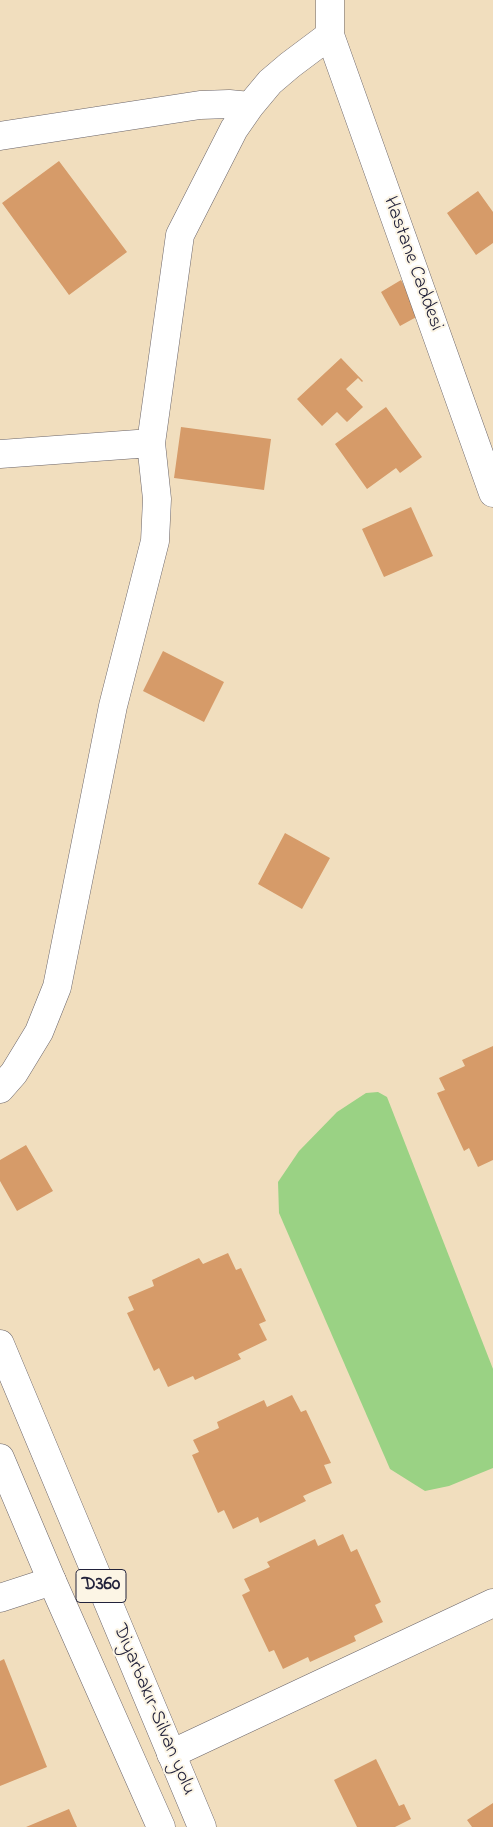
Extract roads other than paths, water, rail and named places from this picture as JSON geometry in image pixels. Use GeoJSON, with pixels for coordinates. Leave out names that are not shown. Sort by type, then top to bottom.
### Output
{"type":"FeatureCollection","features":[{"type":"Feature","properties":{"kind":"main road","name":"Hastane Caddesi"},"geometry":{"type":"LineString","coordinates":[[330,0],[330,35],[493,493]]}},
{"type":"Feature","properties":{"kind":"main road"},"geometry":{"type":"LineString","coordinates":[[0,1089],[14,1073],[39,1032],[57,987],[113,706],[155,541],[157,499],[151,443],[180,235],[234,129],[250,106],[270,82],[330,35]]}},
{"type":"Feature","properties":{"kind":"main road"},"geometry":{"type":"LineString","coordinates":[[0,136],[200,105],[229,104],[250,106]]}},
{"type":"Feature","properties":{"kind":"main road"},"geometry":{"type":"LineString","coordinates":[[0,454],[151,443]]}},
{"type":"Feature","properties":{"kind":"main road","name":"Diyarbakır-Silvan yolu"},"geometry":{"type":"LineString","coordinates":[[0,1344],[202,1827]]}},
{"type":"Feature","properties":{"kind":"main road","name":"Diyarbakır-Silvan yolu"},"geometry":{"type":"LineString","coordinates":[[0,1458],[52,1581],[162,1827]]}},
{"type":"Feature","properties":{"kind":"main road"},"geometry":{"type":"LineString","coordinates":[[0,1598],[52,1581]]}},
{"type":"Feature","properties":{"kind":"main road"},"geometry":{"type":"LineString","coordinates":[[171,1754],[493,1604]]}}]}
